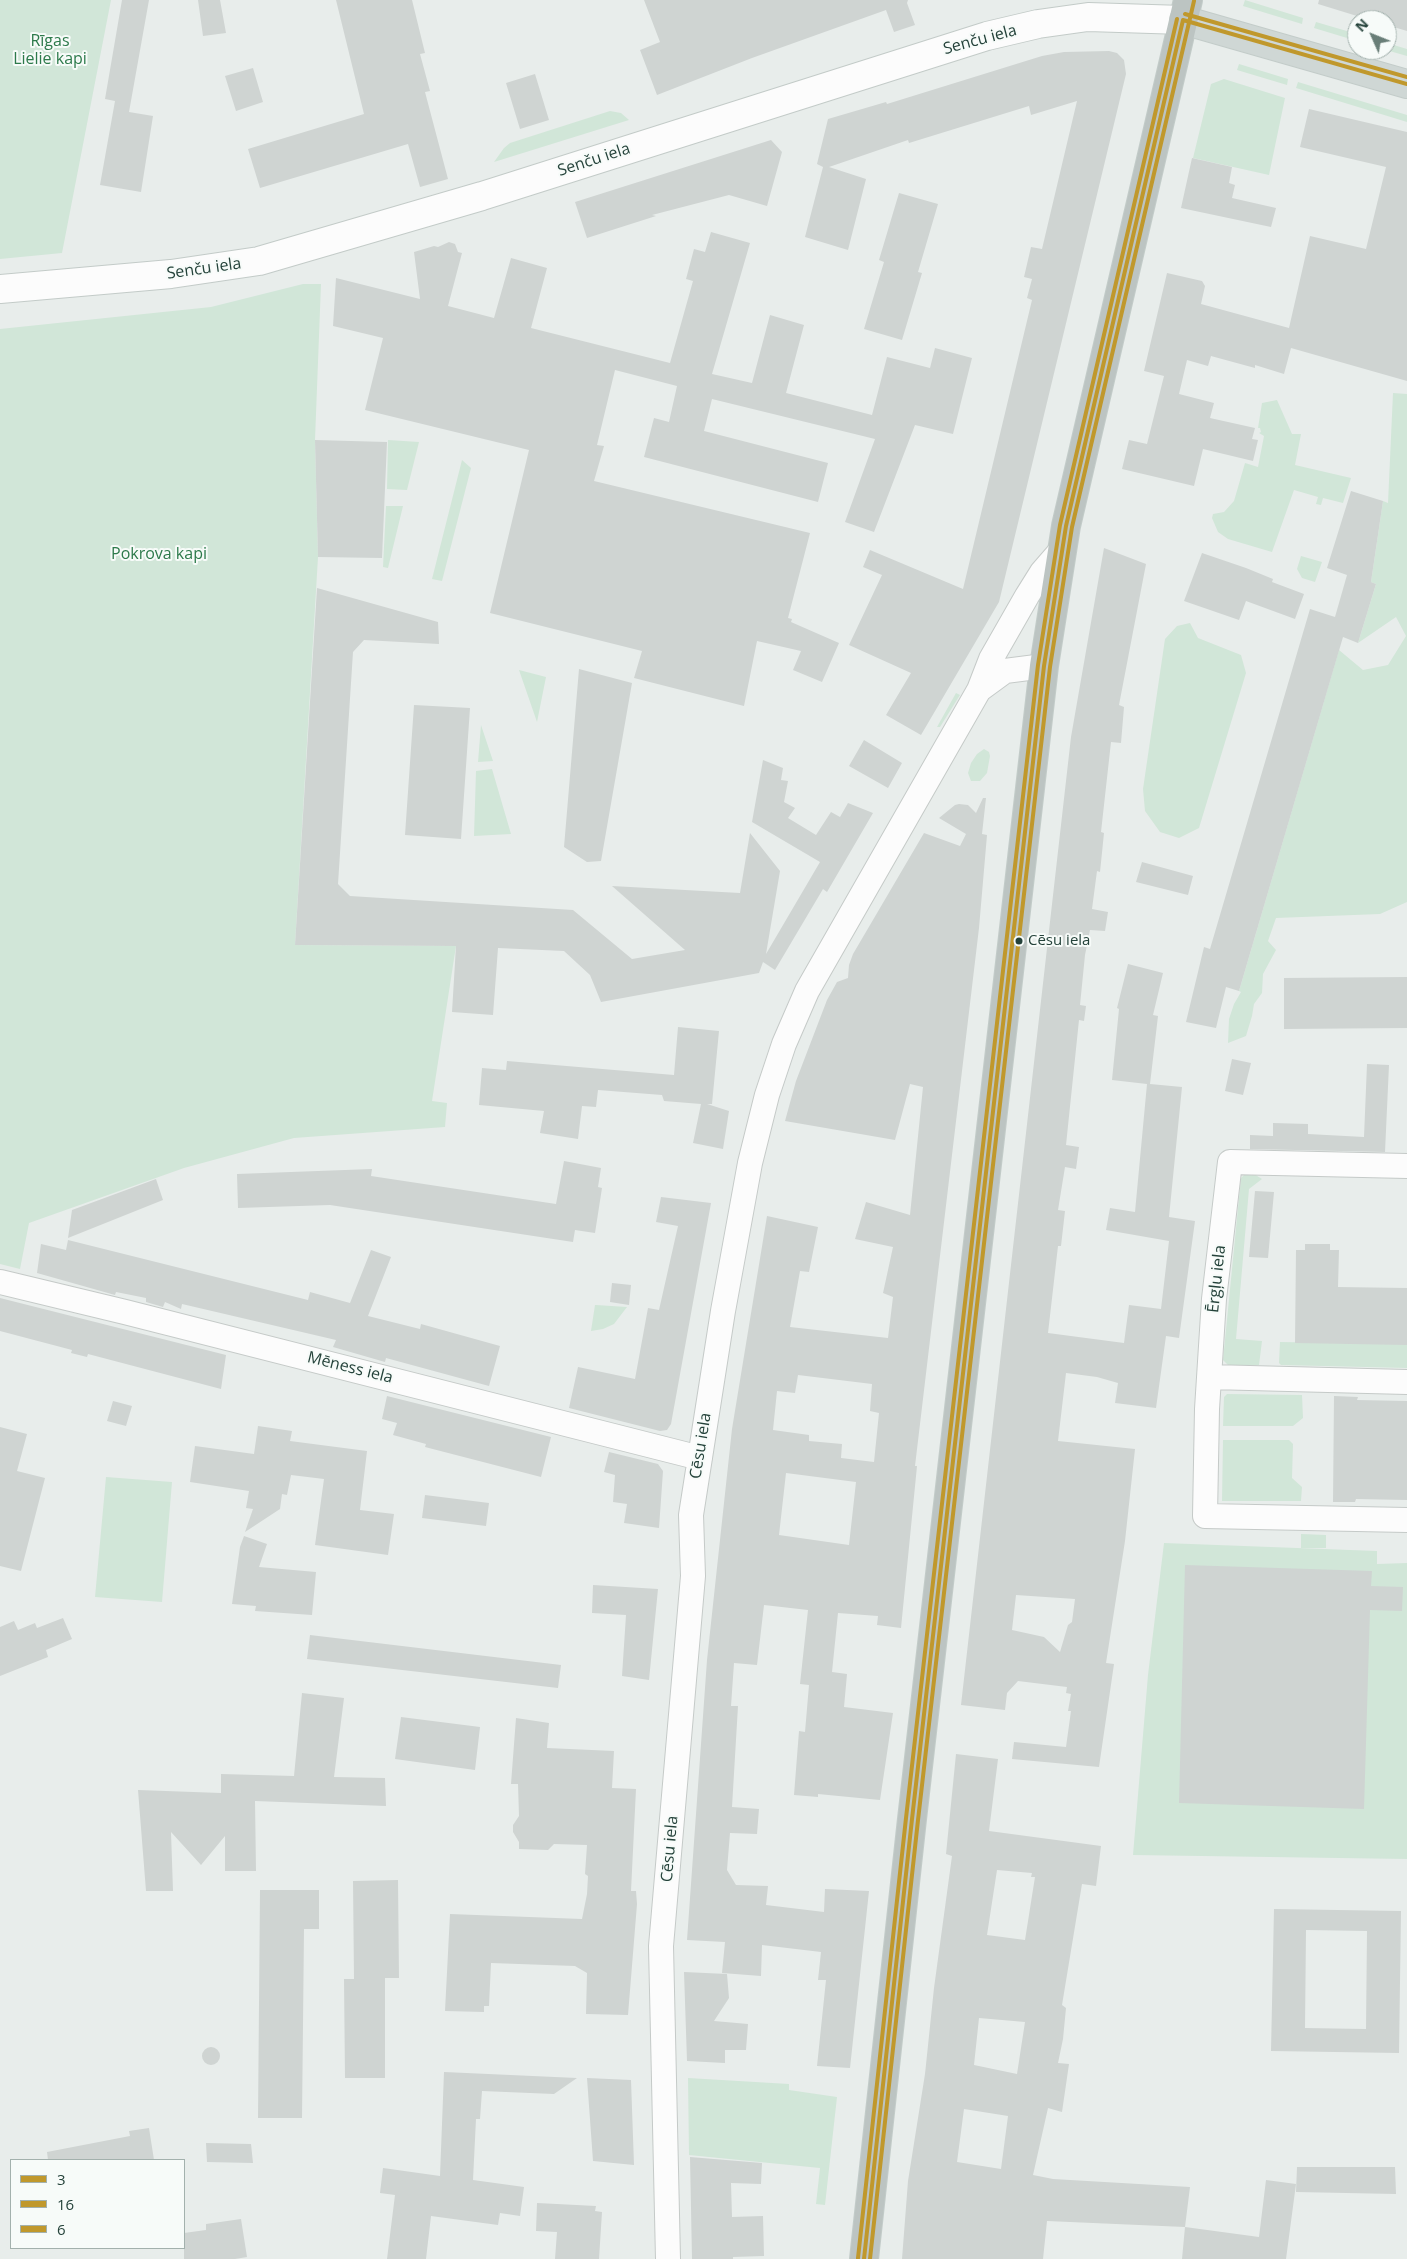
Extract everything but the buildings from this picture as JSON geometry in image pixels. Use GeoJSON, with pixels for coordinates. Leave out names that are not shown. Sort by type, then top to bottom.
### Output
{"type":"FeatureCollection","features":[{"type":"Feature","properties":{"kind":"highway"},"geometry":{"type":"LineString","coordinates":[[864,2259],[912,1819],[945,1544],[1044,666],[1062,549],[1186,10]]}},
{"type":"Feature","properties":{"kind":"main road"},"geometry":{"type":"LineString","coordinates":[[1186,10],[1407,84]]}},
{"type":"Feature","properties":{"kind":"main road","name":"Senču iela"},"geometry":{"type":"LineString","coordinates":[[0,289],[171,274],[259,261],[482,196],[987,36],[1038,24],[1088,17],[1186,10]]}},
{"type":"Feature","properties":{"kind":"street","name":"Cēsu iela"},"geometry":{"type":"LineString","coordinates":[[668,2259],[661,1946],[694,1576],[692,1515],[723,1312],[750,1162],[767,1094],[784,1044],[807,991],[979,690],[991,658],[1042,572],[1062,549]]}},
{"type":"Feature","properties":{"kind":"street","name":"Cēsu iela"},"geometry":{"type":"LineString","coordinates":[[979,690],[1005,671],[1044,666]]}},
{"type":"Feature","properties":{"kind":"street","name":"Ērgļu iela"},"geometry":{"type":"LineString","coordinates":[[1210,1377],[1214,1300],[1230,1162],[1407,1166]]}},
{"type":"Feature","properties":{"kind":"street","name":"Mēness iela"},"geometry":{"type":"LineString","coordinates":[[0,1282],[700,1458]]}},
{"type":"Feature","properties":{"kind":"street"},"geometry":{"type":"LineString","coordinates":[[1407,1382],[1210,1377],[1207,1409],[1205,1516],[1407,1520]]}},
{"type":"Feature","properties":{"kind":"green space","name":"Rīgas Lielie kapi"},"geometry":{"type":"Polygon","coordinates":[[[0,0],[111,0],[62,253],[0,259],[0,0]]]}},
{"type":"Feature","properties":{"kind":"green space"},"geometry":{"type":"Polygon","coordinates":[[[1245,0],[1303,18],[1302,24],[1243,6],[1245,0]]]}},
{"type":"Feature","properties":{"kind":"green space"},"geometry":{"type":"Polygon","coordinates":[[[1316,22],[1347,31],[1347,38],[1314,28],[1316,22]]]}},
{"type":"Feature","properties":{"kind":"green space"},"geometry":{"type":"Polygon","coordinates":[[[1397,46],[1407,49],[1407,56],[1397,53],[1397,46]]]}},
{"type":"Feature","properties":{"kind":"green space"},"geometry":{"type":"Polygon","coordinates":[[[1239,64],[1288,79],[1287,85],[1237,70],[1239,64]]]}},
{"type":"Feature","properties":{"kind":"green space"},"geometry":{"type":"Polygon","coordinates":[[[1224,79],[1285,98],[1269,175],[1193,158],[1211,84],[1224,79]]]}},
{"type":"Feature","properties":{"kind":"green space"},"geometry":{"type":"Polygon","coordinates":[[[1298,82],[1407,115],[1407,122],[1296,88],[1298,82]]]}},
{"type":"Feature","properties":{"kind":"green space"},"geometry":{"type":"Polygon","coordinates":[[[610,111],[621,113],[629,120],[494,162],[510,143],[610,111]]]}},
{"type":"Feature","properties":{"kind":"green space","name":"Pokrova kapi"},"geometry":{"type":"Polygon","coordinates":[[[303,284],[321,284],[315,440],[318,557],[295,945],[456,946],[432,1101],[447,1103],[445,1127],[294,1138],[184,1168],[29,1223],[20,1269],[0,1264],[0,329],[211,307],[303,284]]]}},
{"type":"Feature","properties":{"kind":"green space"},"geometry":{"type":"Polygon","coordinates":[[[1393,393],[1407,394],[1407,902],[1380,914],[1276,918],[1268,941],[1276,950],[1263,974],[1262,993],[1254,1004],[1246,1036],[1228,1043],[1229,1019],[1234,1004],[1241,992],[1239,991],[1339,650],[1363,670],[1388,665],[1406,636],[1396,617],[1358,643],[1376,584],[1371,582],[1383,501],[1388,503],[1393,393]]]}},
{"type":"Feature","properties":{"kind":"green space"},"geometry":{"type":"Polygon","coordinates":[[[1277,400],[1292,434],[1301,434],[1295,465],[1351,478],[1343,503],[1323,498],[1321,505],[1316,504],[1318,497],[1294,490],[1272,552],[1228,539],[1218,532],[1212,518],[1213,514],[1224,512],[1234,501],[1245,463],[1258,467],[1264,436],[1259,433],[1261,432],[1260,428],[1258,428],[1262,403],[1277,400]]]}},
{"type":"Feature","properties":{"kind":"green space"},"geometry":{"type":"Polygon","coordinates":[[[388,440],[419,442],[407,490],[387,489],[388,440]]]}},
{"type":"Feature","properties":{"kind":"green space"},"geometry":{"type":"Polygon","coordinates":[[[462,460],[471,468],[442,581],[432,579],[462,460]]]}},
{"type":"Feature","properties":{"kind":"green space"},"geometry":{"type":"Polygon","coordinates":[[[386,506],[403,506],[388,568],[383,567],[386,506]]]}},
{"type":"Feature","properties":{"kind":"green space"},"geometry":{"type":"Polygon","coordinates":[[[1301,556],[1322,562],[1315,582],[1302,578],[1297,569],[1301,556]]]}},
{"type":"Feature","properties":{"kind":"green space"},"geometry":{"type":"Polygon","coordinates":[[[1190,623],[1198,638],[1241,655],[1246,673],[1199,828],[1179,838],[1160,832],[1145,811],[1143,789],[1165,639],[1177,626],[1190,623]]]}},
{"type":"Feature","properties":{"kind":"green space"},"geometry":{"type":"Polygon","coordinates":[[[519,670],[546,677],[537,722],[519,670]]]}},
{"type":"Feature","properties":{"kind":"green space"},"geometry":{"type":"Polygon","coordinates":[[[956,693],[960,695],[940,727],[937,727],[956,693]]]}},
{"type":"Feature","properties":{"kind":"green space"},"geometry":{"type":"Polygon","coordinates":[[[481,725],[493,761],[478,762],[481,725]]]}},
{"type":"Feature","properties":{"kind":"green space"},"geometry":{"type":"Polygon","coordinates":[[[984,749],[989,752],[990,756],[987,773],[980,781],[971,781],[968,773],[971,763],[977,754],[984,749]]]}},
{"type":"Feature","properties":{"kind":"green space"},"geometry":{"type":"Polygon","coordinates":[[[492,769],[511,834],[474,836],[476,771],[492,769]]]}},
{"type":"Feature","properties":{"kind":"green space"},"geometry":{"type":"Polygon","coordinates":[[[1246,1173],[1254,1174],[1262,1179],[1249,1189],[1236,1339],[1262,1341],[1259,1365],[1228,1365],[1223,1360],[1241,1178],[1246,1173]]]}},
{"type":"Feature","properties":{"kind":"green space"},"geometry":{"type":"Polygon","coordinates":[[[595,1305],[627,1307],[614,1324],[603,1329],[591,1331],[595,1305]]]}},
{"type":"Feature","properties":{"kind":"green space"},"geometry":{"type":"Polygon","coordinates":[[[1280,1342],[1407,1344],[1407,1368],[1281,1365],[1279,1363],[1280,1342]]]}},
{"type":"Feature","properties":{"kind":"green space"},"geometry":{"type":"Polygon","coordinates":[[[1227,1394],[1302,1395],[1303,1418],[1293,1426],[1223,1426],[1224,1397],[1227,1394]]]}},
{"type":"Feature","properties":{"kind":"green space"},"geometry":{"type":"Polygon","coordinates":[[[1223,1440],[1289,1440],[1293,1444],[1292,1478],[1302,1487],[1301,1501],[1222,1501],[1223,1440]]]}},
{"type":"Feature","properties":{"kind":"green space"},"geometry":{"type":"Polygon","coordinates":[[[106,1477],[172,1482],[162,1602],[95,1597],[106,1477]]]}},
{"type":"Feature","properties":{"kind":"green space"},"geometry":{"type":"Polygon","coordinates":[[[1301,1534],[1326,1535],[1326,1548],[1301,1548],[1301,1534]]]}},
{"type":"Feature","properties":{"kind":"green space"},"geometry":{"type":"Polygon","coordinates":[[[1164,1543],[1377,1551],[1377,1564],[1407,1563],[1407,1859],[1133,1855],[1148,1675],[1164,1543]]]}},
{"type":"Feature","properties":{"kind":"green space"},"geometry":{"type":"Polygon","coordinates":[[[688,2078],[789,2084],[789,2090],[837,2097],[825,2205],[816,2204],[820,2168],[689,2155],[688,2078]]]}},
{"type":"Feature","properties":{"kind":"transit line","name":"16"},"geometry":{"type":"LineString","coordinates":[[870,2259],[918,1820],[1050,667],[1072,527],[1194,1]]}},
{"type":"Feature","properties":{"kind":"transit line","name":"6"},"geometry":{"type":"LineString","coordinates":[[1185,14],[1407,77]]}},
{"type":"Feature","properties":{"kind":"transit line","name":"6"},"geometry":{"type":"LineString","coordinates":[[858,2258],[906,1818],[1038,665],[1060,525],[1177,19]]}},
{"type":"Feature","properties":{"kind":"transit line","name":"3"},"geometry":{"type":"LineString","coordinates":[[1183,20],[1407,84]]}},
{"type":"Feature","properties":{"kind":"transit line","name":"3"},"geometry":{"type":"LineString","coordinates":[[864,2259],[912,1819],[1044,666],[1066,526],[1183,20]]}},
{"type":"Feature","properties":{"kind":"place","name":"Cēsu iela"},"geometry":{"type":"Point","coordinates":[1019,941]}}]}
